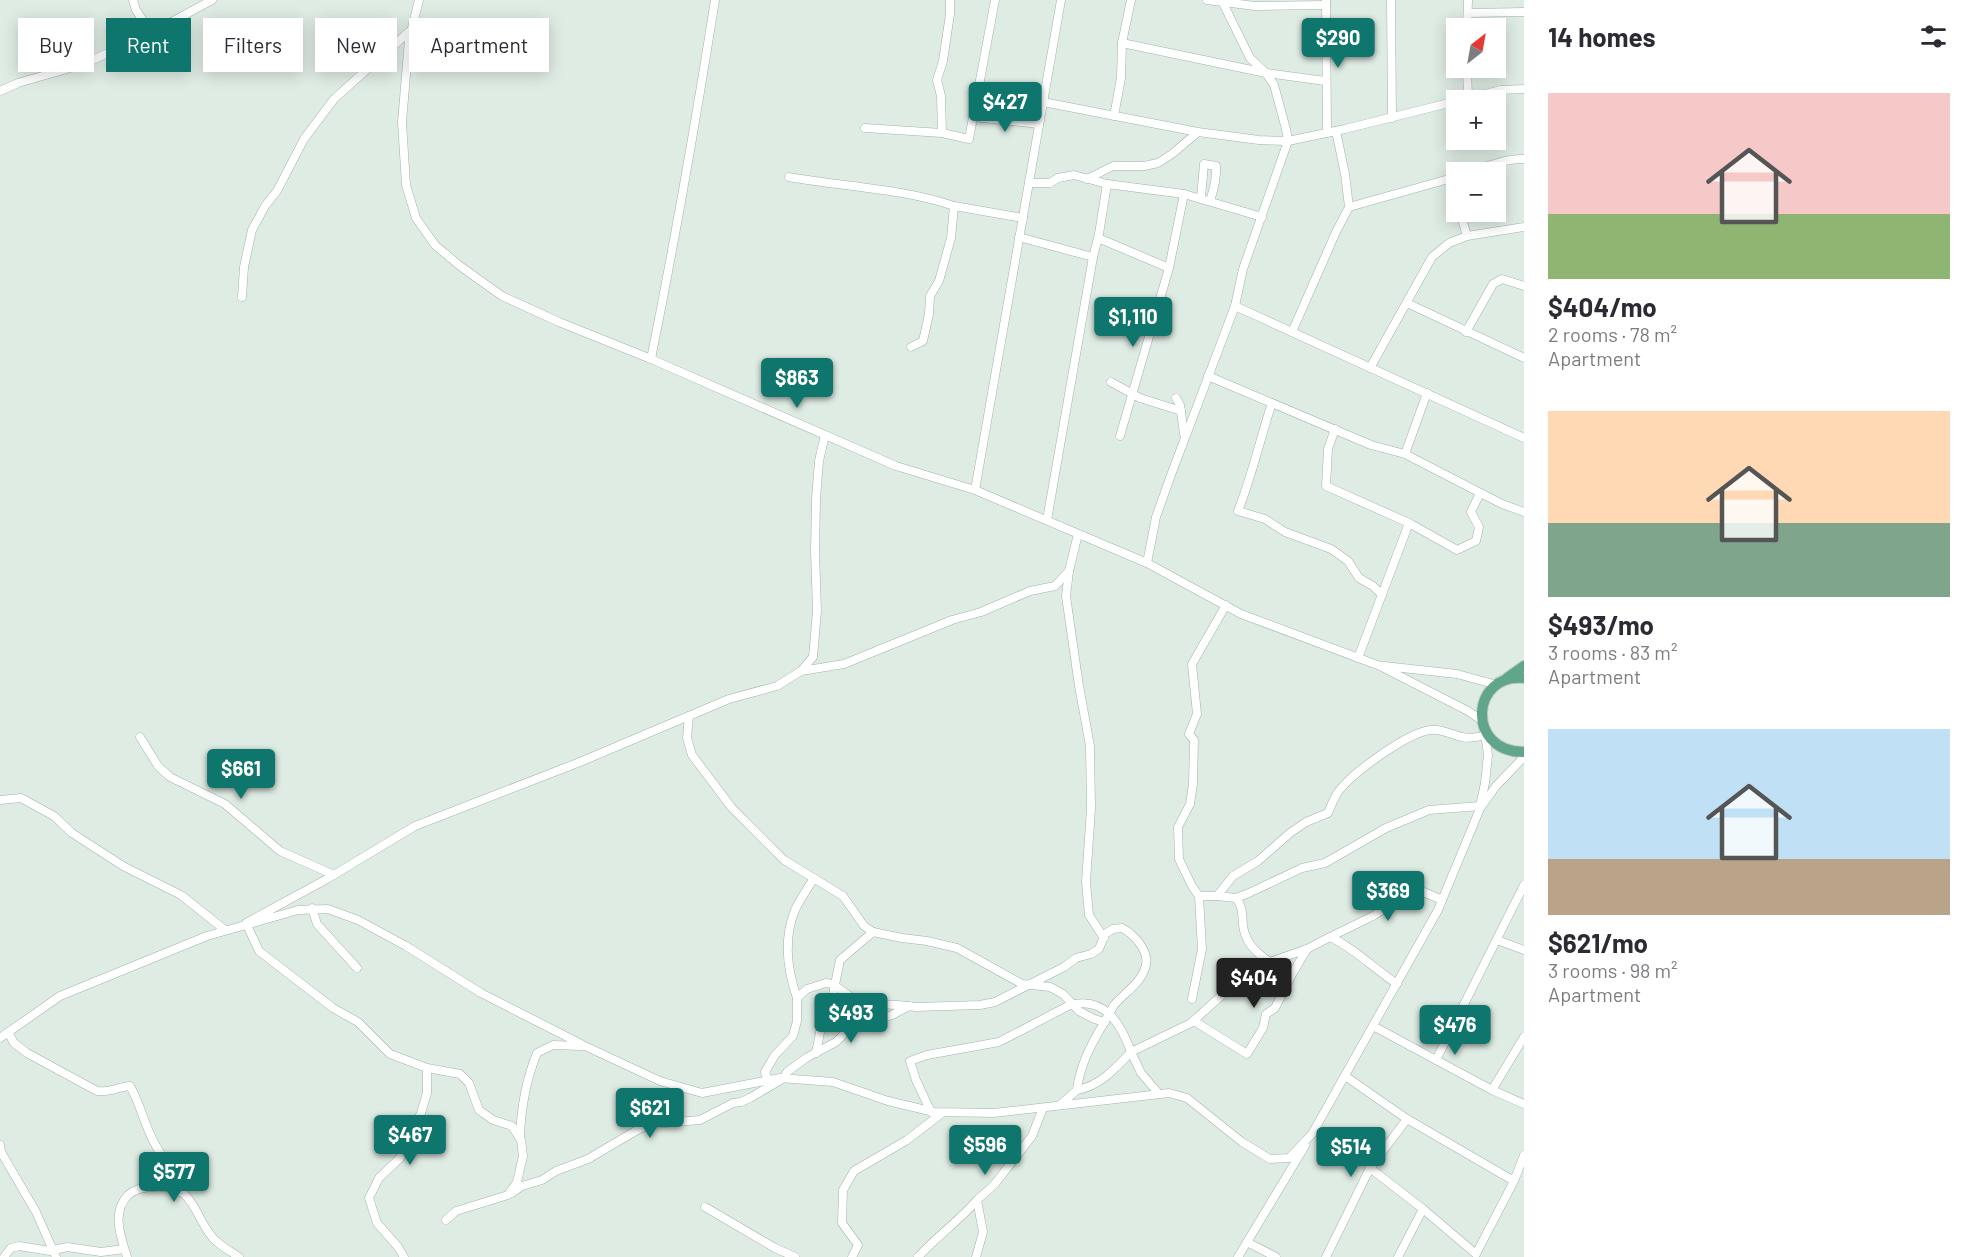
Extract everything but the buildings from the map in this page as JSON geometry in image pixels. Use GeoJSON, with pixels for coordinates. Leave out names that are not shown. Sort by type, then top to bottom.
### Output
{"type":"FeatureCollection","features":[{"type":"Feature","properties":{"kind":"main road"},"geometry":{"type":"LineString","coordinates":[[1524,666],[1486,696],[1481,720],[1485,733],[1492,741],[1513,752],[1524,752]]}},
{"type":"Feature","properties":{"kind":"main road"},"geometry":{"type":"LineString","coordinates":[[1501,682],[1517,677],[1524,678]]}},
{"type":"Feature","properties":{"kind":"street"},"geometry":{"type":"LineString","coordinates":[[133,0],[141,18]]}},
{"type":"Feature","properties":{"kind":"street"},"geometry":{"type":"LineString","coordinates":[[179,18],[212,0]]}},
{"type":"Feature","properties":{"kind":"street"},"geometry":{"type":"LineString","coordinates":[[415,18],[419,0]]}},
{"type":"Feature","properties":{"kind":"street"},"geometry":{"type":"LineString","coordinates":[[651,359],[696,120],[715,0]]}},
{"type":"Feature","properties":{"kind":"street"},"geometry":{"type":"LineString","coordinates":[[942,134],[941,96],[937,80],[943,61],[950,0]]}},
{"type":"Feature","properties":{"kind":"street"},"geometry":{"type":"LineString","coordinates":[[865,128],[942,134],[969,139],[995,0]]}},
{"type":"Feature","properties":{"kind":"street"},"geometry":{"type":"LineString","coordinates":[[975,490],[1061,0]]}},
{"type":"Feature","properties":{"kind":"street"},"geometry":{"type":"LineString","coordinates":[[1114,116],[1120,78],[1122,43],[1131,0]]}},
{"type":"Feature","properties":{"kind":"street"},"geometry":{"type":"LineString","coordinates":[[1207,0],[1223,3],[1326,3],[1327,133]]}},
{"type":"Feature","properties":{"kind":"street"},"geometry":{"type":"LineString","coordinates":[[1390,0],[1392,118]]}},
{"type":"Feature","properties":{"kind":"street"},"geometry":{"type":"LineString","coordinates":[[1468,0],[1468,18]]}},
{"type":"Feature","properties":{"kind":"street"},"geometry":{"type":"LineString","coordinates":[[1147,563],[1156,518],[1235,306],[1243,269],[1287,141],[1274,85],[1266,73],[1250,58],[1223,3]]}},
{"type":"Feature","properties":{"kind":"street"},"geometry":{"type":"LineString","coordinates":[[1468,13],[1524,12]]}},
{"type":"Feature","properties":{"kind":"street"},"geometry":{"type":"LineString","coordinates":[[242,297],[244,267],[252,230],[265,206],[277,191],[303,139],[334,99],[409,32]]}},
{"type":"Feature","properties":{"kind":"street"},"geometry":{"type":"LineString","coordinates":[[1122,43],[1266,73],[1325,81]]}},
{"type":"Feature","properties":{"kind":"street"},"geometry":{"type":"LineString","coordinates":[[0,91],[18,83],[84,64],[106,54]]}},
{"type":"Feature","properties":{"kind":"street"},"geometry":{"type":"LineString","coordinates":[[409,57],[402,122],[406,185],[416,218],[435,245],[502,296],[896,466],[975,490],[1147,563],[1241,614],[1380,666],[1468,711],[1481,720]]}},
{"type":"Feature","properties":{"kind":"street"},"geometry":{"type":"LineString","coordinates":[[1501,90],[1524,89]]}},
{"type":"Feature","properties":{"kind":"street"},"geometry":{"type":"LineString","coordinates":[[1043,102],[1198,132],[1259,140],[1287,141],[1392,118],[1446,103]]}},
{"type":"Feature","properties":{"kind":"street"},"geometry":{"type":"LineString","coordinates":[[973,117],[1039,124]]}},
{"type":"Feature","properties":{"kind":"street"},"geometry":{"type":"LineString","coordinates":[[1292,332],[1349,207],[1336,131]]}},
{"type":"Feature","properties":{"kind":"street"},"geometry":{"type":"LineString","coordinates":[[1087,179],[1113,166],[1144,166],[1158,163],[1198,132]]}},
{"type":"Feature","properties":{"kind":"street"},"geometry":{"type":"LineString","coordinates":[[1506,162],[1524,159]]}},
{"type":"Feature","properties":{"kind":"street"},"geometry":{"type":"LineString","coordinates":[[1201,198],[1204,164],[1214,164],[1216,166],[1215,185],[1210,201]]}},
{"type":"Feature","properties":{"kind":"street"},"geometry":{"type":"LineString","coordinates":[[1029,183],[1050,183],[1058,178],[1074,175],[1107,184],[1184,194],[1262,217]]}},
{"type":"Feature","properties":{"kind":"street"},"geometry":{"type":"LineString","coordinates":[[789,177],[870,188],[1023,218]]}},
{"type":"Feature","properties":{"kind":"street"},"geometry":{"type":"LineString","coordinates":[[1349,207],[1446,179]]}},
{"type":"Feature","properties":{"kind":"street"},"geometry":{"type":"LineString","coordinates":[[1047,520],[1107,184]]}},
{"type":"Feature","properties":{"kind":"street"},"geometry":{"type":"LineString","coordinates":[[1120,436],[1169,268],[1184,194]]}},
{"type":"Feature","properties":{"kind":"street"},"geometry":{"type":"LineString","coordinates":[[911,347],[923,341],[930,296],[939,281],[951,238],[954,206]]}},
{"type":"Feature","properties":{"kind":"street"},"geometry":{"type":"LineString","coordinates":[[1463,222],[1467,236]]}},
{"type":"Feature","properties":{"kind":"street"},"geometry":{"type":"LineString","coordinates":[[1371,368],[1432,257],[1449,243],[1467,236],[1524,227]]}},
{"type":"Feature","properties":{"kind":"street"},"geometry":{"type":"LineString","coordinates":[[1019,237],[1093,257]]}},
{"type":"Feature","properties":{"kind":"street"},"geometry":{"type":"LineString","coordinates":[[1098,240],[1098,238],[1169,268]]}},
{"type":"Feature","properties":{"kind":"street"},"geometry":{"type":"LineString","coordinates":[[1466,332],[1493,284],[1502,279],[1524,286]]}},
{"type":"Feature","properties":{"kind":"street"},"geometry":{"type":"LineString","coordinates":[[1407,303],[1524,358]]}},
{"type":"Feature","properties":{"kind":"street"},"geometry":{"type":"LineString","coordinates":[[1235,306],[1524,438]]}},
{"type":"Feature","properties":{"kind":"street"},"geometry":{"type":"LineString","coordinates":[[1208,376],[1371,445],[1405,454],[1502,504],[1524,512]]}},
{"type":"Feature","properties":{"kind":"street"},"geometry":{"type":"LineString","coordinates":[[1111,382],[1133,394],[1167,408],[1181,411]]}},
{"type":"Feature","properties":{"kind":"street"},"geometry":{"type":"LineString","coordinates":[[1405,454],[1427,393]]}},
{"type":"Feature","properties":{"kind":"street"},"geometry":{"type":"LineString","coordinates":[[1176,398],[1181,411],[1185,438]]}},
{"type":"Feature","properties":{"kind":"street"},"geometry":{"type":"LineString","coordinates":[[1272,403],[1258,444],[1248,486],[1238,511],[1265,519],[1286,532],[1331,549],[1348,561],[1359,578],[1382,596]]}},
{"type":"Feature","properties":{"kind":"street"},"geometry":{"type":"LineString","coordinates":[[1335,429],[1328,448],[1326,486],[1409,523],[1457,550],[1476,541],[1479,527],[1471,512],[1480,493]]}},
{"type":"Feature","properties":{"kind":"street"},"geometry":{"type":"LineString","coordinates":[[246,923],[334,875],[415,826],[580,762],[729,699],[777,686],[801,671],[813,657],[817,612],[816,499],[819,461],[825,435]]}},
{"type":"Feature","properties":{"kind":"street"},"geometry":{"type":"LineString","coordinates":[[1358,658],[1409,523]]}},
{"type":"Feature","properties":{"kind":"street"},"geometry":{"type":"LineString","coordinates":[[1078,534],[1069,571],[1066,596],[1090,746],[1091,808],[1086,882],[1089,915],[1104,938]]}},
{"type":"Feature","properties":{"kind":"street"},"geometry":{"type":"LineString","coordinates":[[801,671],[844,664],[1030,591],[1055,586],[1069,571]]}},
{"type":"Feature","properties":{"kind":"street"},"geometry":{"type":"LineString","coordinates":[[1192,999],[1202,949],[1199,896],[1179,859],[1178,827],[1190,804],[1193,784],[1194,740],[1189,734],[1197,714],[1192,664],[1226,605]]}},
{"type":"Feature","properties":{"kind":"street"},"geometry":{"type":"LineString","coordinates":[[1380,666],[1457,674],[1501,682]]}},
{"type":"Feature","properties":{"kind":"street"},"geometry":{"type":"LineString","coordinates":[[688,716],[687,738],[692,755],[732,808],[784,860],[843,896],[864,926],[873,932],[927,940],[957,948],[1022,984],[1050,987],[1063,994],[1079,1011],[1105,1022]]}},
{"type":"Feature","properties":{"kind":"street"},"geometry":{"type":"LineString","coordinates":[[1217,896],[1233,876],[1258,861],[1290,832],[1328,813],[1337,794],[1347,782],[1401,742],[1430,729],[1471,738],[1485,733],[1488,756],[1479,808],[1442,900],[1374,1026],[1238,1257]]}},
{"type":"Feature","properties":{"kind":"street"},"geometry":{"type":"LineString","coordinates":[[140,737],[158,766],[170,777],[225,804],[280,851],[334,875]]}},
{"type":"Feature","properties":{"kind":"street"},"geometry":{"type":"LineString","coordinates":[[1479,808],[1496,786],[1524,758]]}},
{"type":"Feature","properties":{"kind":"street"},"geometry":{"type":"LineString","coordinates":[[0,800],[21,798],[54,816],[72,833],[123,866],[181,895],[225,930]]}},
{"type":"Feature","properties":{"kind":"street"},"geometry":{"type":"LineString","coordinates":[[1199,896],[1236,898],[1250,893],[1302,868],[1325,863],[1386,828],[1429,810],[1479,808]]}},
{"type":"Feature","properties":{"kind":"street"},"geometry":{"type":"LineString","coordinates":[[768,1080],[765,1072],[775,1055],[793,1036],[797,1021],[797,998],[790,977],[787,955],[789,931],[795,910],[814,878]]}},
{"type":"Feature","properties":{"kind":"street"},"geometry":{"type":"LineString","coordinates":[[1436,1060],[1524,886]]}},
{"type":"Feature","properties":{"kind":"street"},"geometry":{"type":"LineString","coordinates":[[1058,1106],[1077,1090],[1086,1088],[1112,1071],[1131,1052],[1162,1039],[1194,1021],[1243,977],[1261,965],[1307,949],[1373,916],[1390,905],[1404,889],[1413,887],[1442,900]]}},
{"type":"Feature","properties":{"kind":"street"},"geometry":{"type":"LineString","coordinates":[[1236,898],[1242,907],[1245,934],[1251,946],[1291,976]]}},
{"type":"Feature","properties":{"kind":"street"},"geometry":{"type":"LineString","coordinates":[[312,908],[317,924],[357,968]]}},
{"type":"Feature","properties":{"kind":"street"},"geometry":{"type":"LineString","coordinates":[[0,1038],[60,996],[225,930],[298,910],[328,909],[358,920],[406,946],[481,993],[585,1046],[660,1081],[702,1093],[784,1078],[833,1082],[888,1101],[942,1113],[994,1113],[1169,1093],[1187,1098],[1242,1142],[1270,1159],[1289,1158],[1312,1134]]}},
{"type":"Feature","properties":{"kind":"street"},"geometry":{"type":"LineString","coordinates":[[246,923],[259,951],[333,1008],[358,1022],[390,1054],[426,1068],[460,1074],[469,1083],[478,1110],[493,1120],[512,1126],[520,1138]]}},
{"type":"Feature","properties":{"kind":"street"},"geometry":{"type":"LineString","coordinates":[[797,998],[807,989],[826,983],[856,1001],[872,1005],[980,1005],[994,1002],[1064,967],[1076,958],[1091,954],[1099,949],[1105,934],[1113,929],[1122,928],[1135,938],[1145,953],[1146,965],[1139,980],[1129,993],[1114,1005],[1086,1054],[1077,1090]]}},
{"type":"Feature","properties":{"kind":"street"},"geometry":{"type":"LineString","coordinates":[[816,1053],[821,1027],[830,1009],[840,960],[873,932]]}},
{"type":"Feature","properties":{"kind":"street"},"geometry":{"type":"LineString","coordinates":[[1330,937],[1365,958],[1376,970],[1397,984]]}},
{"type":"Feature","properties":{"kind":"street"},"geometry":{"type":"LineString","coordinates":[[1497,940],[1524,950]]}},
{"type":"Feature","properties":{"kind":"street"},"geometry":{"type":"LineString","coordinates":[[1194,1021],[1247,1054],[1263,1028],[1266,1014],[1275,1008],[1307,949]]}},
{"type":"Feature","properties":{"kind":"street"},"geometry":{"type":"LineString","coordinates":[[931,1112],[910,1061],[927,1055],[999,1042],[1081,1002],[1110,1012],[1141,1073],[1159,1094]]}},
{"type":"Feature","properties":{"kind":"street"},"geometry":{"type":"LineString","coordinates":[[446,1220],[456,1211],[508,1195],[522,1186],[542,1180],[556,1171],[588,1159],[639,1129],[653,1124],[700,1120],[733,1103],[750,1098],[784,1078],[787,1072],[836,1042],[847,1031],[892,1016],[909,1006]]}},
{"type":"Feature","properties":{"kind":"street"},"geometry":{"type":"LineString","coordinates":[[1374,1026],[1492,1090],[1524,1104]]}},
{"type":"Feature","properties":{"kind":"street"},"geometry":{"type":"LineString","coordinates":[[8,1032],[14,1043],[27,1053],[97,1091],[106,1092],[130,1086],[155,1145],[180,1192]]}},
{"type":"Feature","properties":{"kind":"street"},"geometry":{"type":"LineString","coordinates":[[1492,1090],[1524,1037]]}},
{"type":"Feature","properties":{"kind":"street"},"geometry":{"type":"LineString","coordinates":[[508,1195],[517,1182],[523,1156],[520,1138],[522,1105],[530,1070],[537,1053],[553,1045],[585,1046]]}},
{"type":"Feature","properties":{"kind":"street"},"geometry":{"type":"LineString","coordinates":[[404,1257],[377,1223],[369,1198],[379,1178],[400,1158],[421,1113],[427,1093],[426,1068]]}},
{"type":"Feature","properties":{"kind":"street"},"geometry":{"type":"LineString","coordinates":[[1345,1076],[1407,1119],[1514,1181]]}},
{"type":"Feature","properties":{"kind":"street"},"geometry":{"type":"LineString","coordinates":[[918,1257],[994,1185],[1032,1136],[1043,1108]]}},
{"type":"Feature","properties":{"kind":"street"},"geometry":{"type":"LineString","coordinates":[[852,1257],[858,1245],[842,1222],[843,1190],[854,1171],[906,1140],[942,1113]]}},
{"type":"Feature","properties":{"kind":"street"},"geometry":{"type":"LineString","coordinates":[[1326,1257],[1370,1168],[1407,1119]]}},
{"type":"Feature","properties":{"kind":"street"},"geometry":{"type":"LineString","coordinates":[[0,1144],[1,1152],[36,1212],[54,1254]]}},
{"type":"Feature","properties":{"kind":"street"},"geometry":{"type":"LineString","coordinates":[[1370,1168],[1423,1209],[1475,1256],[1514,1181],[1524,1155]]}},
{"type":"Feature","properties":{"kind":"street"},"geometry":{"type":"LineString","coordinates":[[4,1257],[11,1248],[19,1246],[54,1254],[67,1247],[125,1253],[118,1228],[119,1211],[128,1195],[141,1188],[158,1186],[175,1189],[188,1196],[213,1238],[239,1257]]}},
{"type":"Feature","properties":{"kind":"street"},"geometry":{"type":"LineString","coordinates":[[976,1257],[983,1232],[977,1200]]}},
{"type":"Feature","properties":{"kind":"street"},"geometry":{"type":"LineString","coordinates":[[705,1207],[775,1248],[795,1257]]}},
{"type":"Feature","properties":{"kind":"street"},"geometry":{"type":"LineString","coordinates":[[1398,1257],[1423,1209]]}},
{"type":"Feature","properties":{"kind":"street"},"geometry":{"type":"LineString","coordinates":[[1247,1242],[1276,1257]]}}]}
